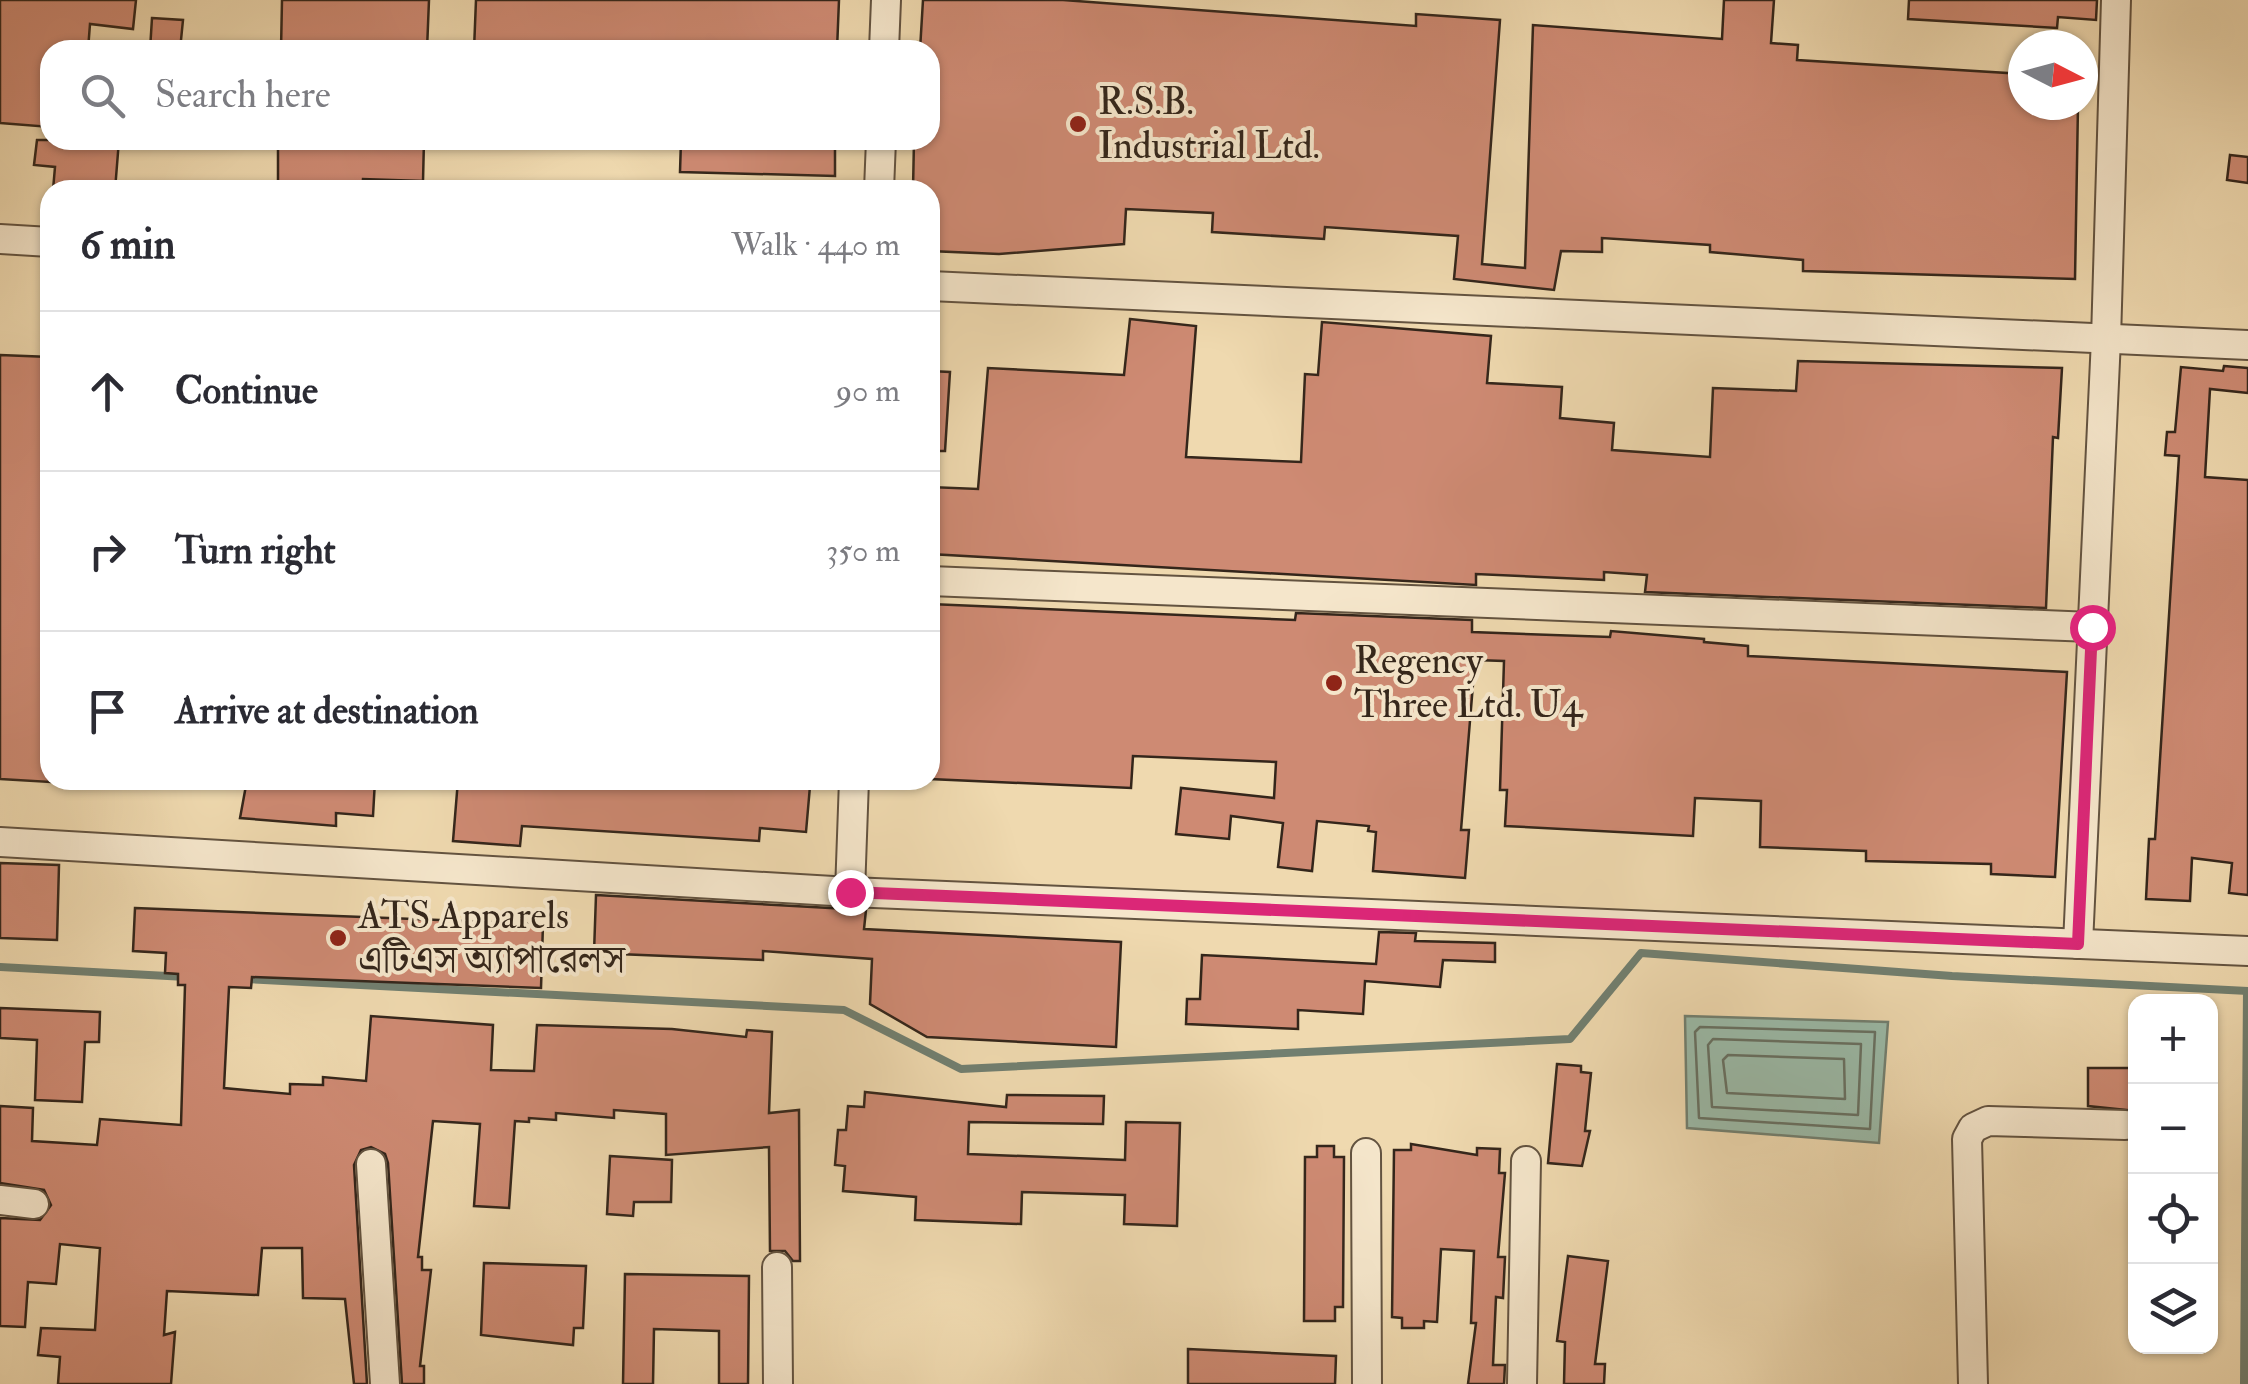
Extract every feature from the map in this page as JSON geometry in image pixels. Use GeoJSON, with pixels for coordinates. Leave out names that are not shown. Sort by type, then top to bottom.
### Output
{"type":"FeatureCollection","features":[{"type":"Feature","properties":{"kind":"street"},"geometry":{"type":"LineString","coordinates":[[884,40],[886,0]]}},
{"type":"Feature","properties":{"kind":"street"},"geometry":{"type":"LineString","coordinates":[[2078,944],[2106,339],[2116,0]]}},
{"type":"Feature","properties":{"kind":"street"},"geometry":{"type":"LineString","coordinates":[[879,180],[881,150]]}},
{"type":"Feature","properties":{"kind":"street"},"geometry":{"type":"LineString","coordinates":[[0,239],[40,241]]}},
{"type":"Feature","properties":{"kind":"street"},"geometry":{"type":"LineString","coordinates":[[940,286],[2248,345]]}},
{"type":"Feature","properties":{"kind":"street"},"geometry":{"type":"LineString","coordinates":[[940,582],[2092,627]]}},
{"type":"Feature","properties":{"kind":"street"},"geometry":{"type":"LineString","coordinates":[[850,892],[854,790]]}},
{"type":"Feature","properties":{"kind":"street"},"geometry":{"type":"LineString","coordinates":[[0,842],[850,892],[2248,951]]}},
{"type":"Feature","properties":{"kind":"street"},"geometry":{"type":"LineString","coordinates":[[1974,1384],[1967,1139],[1973,1128],[1988,1121],[2125,1125]]}},
{"type":"Feature","properties":{"kind":"street"},"geometry":{"type":"LineString","coordinates":[[1366,1153],[1367,1384]]}},
{"type":"Feature","properties":{"kind":"street"},"geometry":{"type":"LineString","coordinates":[[1522,1384],[1526,1162]]}},
{"type":"Feature","properties":{"kind":"street"},"geometry":{"type":"LineString","coordinates":[[371,1164],[385,1384]]}},
{"type":"Feature","properties":{"kind":"street"},"geometry":{"type":"LineString","coordinates":[[0,1200],[34,1204]]}},
{"type":"Feature","properties":{"kind":"street"},"geometry":{"type":"LineString","coordinates":[[777,1267],[778,1384]]}},
{"type":"Feature","properties":{"kind":"water"},"geometry":{"type":"Polygon","coordinates":[[[1685,1016],[1888,1022],[1879,1143],[1687,1128],[1685,1016]]]}},
{"type":"Feature","properties":{"kind":"building"},"geometry":{"type":"Polygon","coordinates":[[[0,0],[136,0],[133,29],[90,24],[89,40],[40,40],[40,126],[0,123],[0,0]]]}},
{"type":"Feature","properties":{"kind":"building"},"geometry":{"type":"Polygon","coordinates":[[[282,0],[429,0],[427,40],[281,40],[282,0]]]}},
{"type":"Feature","properties":{"kind":"building"},"geometry":{"type":"Polygon","coordinates":[[[476,0],[839,0],[837,40],[474,40],[476,0]]]}},
{"type":"Feature","properties":{"kind":"building"},"geometry":{"type":"Polygon","coordinates":[[[923,0],[1063,0],[1416,26],[1416,14],[1500,20],[1482,264],[1525,268],[1533,25],[1722,39],[1724,0],[1774,0],[1771,43],[1798,45],[1797,60],[2008,73],[2008,120],[2078,120],[2075,279],[1803,271],[1803,260],[1710,252],[1710,245],[1602,238],[1602,252],[1561,251],[1554,290],[1454,279],[1458,236],[1325,227],[1324,239],[1212,232],[1213,213],[1126,209],[1124,244],[999,254],[940,251],[940,180],[913,180],[914,150],[940,150],[940,40],[921,40],[923,0]]]}},
{"type":"Feature","properties":{"kind":"building"},"geometry":{"type":"Polygon","coordinates":[[[1909,0],[2097,0],[2096,20],[2058,17],[2057,28],[1908,19],[1909,0]]]}},
{"type":"Feature","properties":{"kind":"building"},"geometry":{"type":"Polygon","coordinates":[[[152,18],[183,20],[181,40],[151,40],[152,18]]]}},
{"type":"Feature","properties":{"kind":"building"},"geometry":{"type":"Polygon","coordinates":[[[37,140],[40,150],[118,150],[116,180],[54,180],[55,167],[34,165],[37,140]]]}},
{"type":"Feature","properties":{"kind":"building"},"geometry":{"type":"Polygon","coordinates":[[[278,150],[424,150],[423,180],[278,180],[278,150]]]}},
{"type":"Feature","properties":{"kind":"building"},"geometry":{"type":"Polygon","coordinates":[[[681,150],[835,150],[835,176],[680,172],[681,150]]]}},
{"type":"Feature","properties":{"kind":"building"},"geometry":{"type":"Polygon","coordinates":[[[2230,155],[2248,157],[2248,183],[2227,180],[2230,155]]]}},
{"type":"Feature","properties":{"kind":"building"},"geometry":{"type":"Polygon","coordinates":[[[1130,319],[1196,326],[1186,457],[1301,462],[1305,374],[1318,375],[1322,322],[1491,336],[1487,383],[1562,387],[1560,418],[1614,423],[1612,450],[1710,457],[1713,388],[1796,391],[1798,361],[2062,368],[2058,438],[2053,437],[2046,608],[1645,592],[1647,575],[1604,572],[1604,580],[1476,574],[1476,585],[940,555],[940,487],[978,489],[988,368],[1124,375],[1130,319]]]}},
{"type":"Feature","properties":{"kind":"building"},"geometry":{"type":"Polygon","coordinates":[[[0,355],[40,357],[40,781],[0,779],[0,355]]]}},
{"type":"Feature","properties":{"kind":"building"},"geometry":{"type":"Polygon","coordinates":[[[2224,366],[2248,368],[2248,393],[2210,389],[2205,477],[2248,480],[2248,895],[2229,893],[2232,863],[2192,858],[2190,901],[2146,899],[2149,839],[2155,839],[2179,456],[2165,455],[2167,432],[2175,432],[2181,367],[2223,371],[2224,366]]]}},
{"type":"Feature","properties":{"kind":"building"},"geometry":{"type":"Polygon","coordinates":[[[940,372],[950,372],[945,451],[940,451],[940,372]]]}},
{"type":"Feature","properties":{"kind":"building"},"geometry":{"type":"Polygon","coordinates":[[[940,604],[1295,620],[1296,613],[1472,620],[1472,632],[1610,637],[1611,631],[1748,646],[1748,656],[2067,672],[2055,877],[1991,874],[1991,864],[1866,861],[1866,851],[1760,847],[1761,801],[1695,798],[1693,836],[1505,826],[1507,790],[1500,790],[1504,661],[1475,660],[1461,830],[1469,830],[1465,878],[1373,871],[1376,832],[1368,831],[1369,826],[1317,821],[1312,871],[1278,867],[1283,823],[1231,816],[1229,839],[1176,834],[1181,788],[1274,798],[1276,762],[1133,756],[1131,788],[940,779],[940,604]]]}},
{"type":"Feature","properties":{"kind":"building"},"geometry":{"type":"Polygon","coordinates":[[[245,790],[374,790],[373,816],[336,813],[336,826],[240,818],[245,790]]]}},
{"type":"Feature","properties":{"kind":"building"},"geometry":{"type":"Polygon","coordinates":[[[457,790],[810,790],[806,832],[760,828],[759,841],[522,826],[520,846],[453,841],[457,790]]]}},
{"type":"Feature","properties":{"kind":"building"},"geometry":{"type":"Polygon","coordinates":[[[0,863],[59,865],[57,940],[0,938],[0,863]]]}},
{"type":"Feature","properties":{"kind":"building"},"geometry":{"type":"Polygon","coordinates":[[[596,895],[866,910],[864,929],[1121,942],[1116,1047],[927,1037],[870,1004],[872,959],[763,951],[763,960],[594,953],[596,895]]]}},
{"type":"Feature","properties":{"kind":"building"},"geometry":{"type":"Polygon","coordinates":[[[135,908],[543,924],[541,988],[252,977],[251,988],[229,987],[224,1088],[290,1094],[290,1084],[323,1085],[323,1077],[366,1081],[371,1016],[493,1025],[491,1070],[534,1071],[537,1025],[672,1029],[746,1037],[747,1030],[772,1032],[769,1113],[799,1110],[800,1261],[793,1261],[785,1251],[770,1251],[769,1147],[666,1155],[666,1114],[614,1110],[614,1118],[556,1113],[556,1120],[529,1118],[529,1122],[515,1121],[509,1208],[474,1206],[480,1124],[433,1121],[418,1257],[422,1257],[422,1270],[431,1270],[420,1366],[424,1366],[424,1384],[402,1384],[388,1163],[385,1154],[371,1147],[361,1150],[354,1165],[367,1384],[354,1384],[345,1299],[303,1298],[302,1248],[262,1248],[258,1295],[167,1291],[164,1335],[175,1332],[171,1384],[58,1384],[60,1357],[38,1355],[41,1328],[95,1330],[100,1248],[60,1244],[56,1284],[28,1282],[25,1327],[0,1326],[0,1218],[40,1220],[51,1205],[44,1190],[0,1183],[0,1106],[33,1108],[32,1141],[97,1145],[100,1119],[181,1125],[185,985],[178,985],[178,974],[165,973],[166,953],[133,951],[135,908]]]}},
{"type":"Feature","properties":{"kind":"building"},"geometry":{"type":"Polygon","coordinates":[[[1379,932],[1416,933],[1415,941],[1495,943],[1495,962],[1443,960],[1440,987],[1365,981],[1363,1014],[1298,1010],[1298,1029],[1186,1024],[1187,999],[1200,999],[1202,955],[1376,964],[1379,932]]]}},
{"type":"Feature","properties":{"kind":"building"},"geometry":{"type":"Polygon","coordinates":[[[0,1008],[100,1012],[99,1042],[85,1042],[82,1102],[35,1100],[37,1040],[0,1038],[0,1008]]]}},
{"type":"Feature","properties":{"kind":"building"},"geometry":{"type":"Polygon","coordinates":[[[1557,1064],[1581,1066],[1581,1072],[1591,1073],[1585,1131],[1590,1131],[1582,1166],[1548,1163],[1557,1064]]]}},
{"type":"Feature","properties":{"kind":"building"},"geometry":{"type":"Polygon","coordinates":[[[2088,1068],[2128,1068],[2128,1110],[2088,1106],[2088,1068]]]}},
{"type":"Feature","properties":{"kind":"building"},"geometry":{"type":"Polygon","coordinates":[[[865,1092],[1006,1107],[1007,1095],[1104,1096],[1103,1124],[969,1122],[968,1154],[1125,1160],[1126,1122],[1180,1123],[1177,1226],[1124,1224],[1125,1195],[1022,1192],[1021,1224],[915,1220],[916,1197],[843,1191],[845,1166],[835,1165],[838,1130],[846,1130],[848,1106],[864,1107],[865,1092]]]}},
{"type":"Feature","properties":{"kind":"building"},"geometry":{"type":"Polygon","coordinates":[[[1411,1144],[1477,1155],[1477,1148],[1500,1149],[1499,1173],[1505,1173],[1498,1257],[1505,1257],[1503,1298],[1496,1297],[1493,1365],[1505,1365],[1504,1384],[1468,1384],[1476,1323],[1471,1323],[1474,1251],[1441,1249],[1437,1322],[1424,1321],[1424,1328],[1402,1328],[1402,1318],[1392,1317],[1394,1150],[1411,1150],[1411,1144]]]}},
{"type":"Feature","properties":{"kind":"building"},"geometry":{"type":"Polygon","coordinates":[[[1317,1146],[1334,1146],[1334,1157],[1344,1157],[1343,1307],[1335,1307],[1335,1321],[1304,1321],[1305,1157],[1317,1157],[1317,1146]]]}},
{"type":"Feature","properties":{"kind":"building"},"geometry":{"type":"Polygon","coordinates":[[[610,1156],[672,1160],[671,1202],[634,1202],[633,1216],[607,1214],[610,1156]]]}},
{"type":"Feature","properties":{"kind":"building"},"geometry":{"type":"Polygon","coordinates":[[[1568,1256],[1608,1261],[1595,1364],[1605,1364],[1604,1384],[1564,1384],[1565,1342],[1557,1341],[1568,1256]]]}},
{"type":"Feature","properties":{"kind":"building"},"geometry":{"type":"Polygon","coordinates":[[[484,1263],[586,1266],[583,1328],[574,1328],[573,1345],[481,1335],[484,1263]]]}},
{"type":"Feature","properties":{"kind":"building"},"geometry":{"type":"Polygon","coordinates":[[[625,1274],[749,1276],[748,1384],[719,1384],[719,1331],[654,1329],[653,1384],[623,1384],[625,1274]]]}},
{"type":"Feature","properties":{"kind":"building"},"geometry":{"type":"Polygon","coordinates":[[[1188,1349],[1336,1356],[1335,1384],[1188,1384],[1188,1349]]]}},
{"type":"Feature","properties":{"kind":"waterway"},"geometry":{"type":"LineString","coordinates":[[245,979],[844,1010],[961,1069],[1570,1039],[1641,953],[1952,976],[2248,991]]}},
{"type":"Feature","properties":{"kind":"waterway"},"geometry":{"type":"LineString","coordinates":[[0,967],[186,977]]}},
{"type":"Feature","properties":{"kind":"waterway"},"geometry":{"type":"LineString","coordinates":[[2244,1384],[2247,991]]}},
{"type":"Feature","properties":{"kind":"place","name":"R.S.B. Industrial Ltd."},"geometry":{"type":"Point","coordinates":[1078,124]}},
{"type":"Feature","properties":{"kind":"place","name":"Regency Three Ltd. U4"},"geometry":{"type":"Point","coordinates":[1334,683]}},
{"type":"Feature","properties":{"kind":"place","name":"ATS Apparels এটিএস অ্যাপারেলস"},"geometry":{"type":"Point","coordinates":[338,938]}},
{"type":"Feature","properties":{"kind":"route"},"geometry":{"type":"LineString","coordinates":[[850,892],[2078,944],[2092,627]]}}]}
